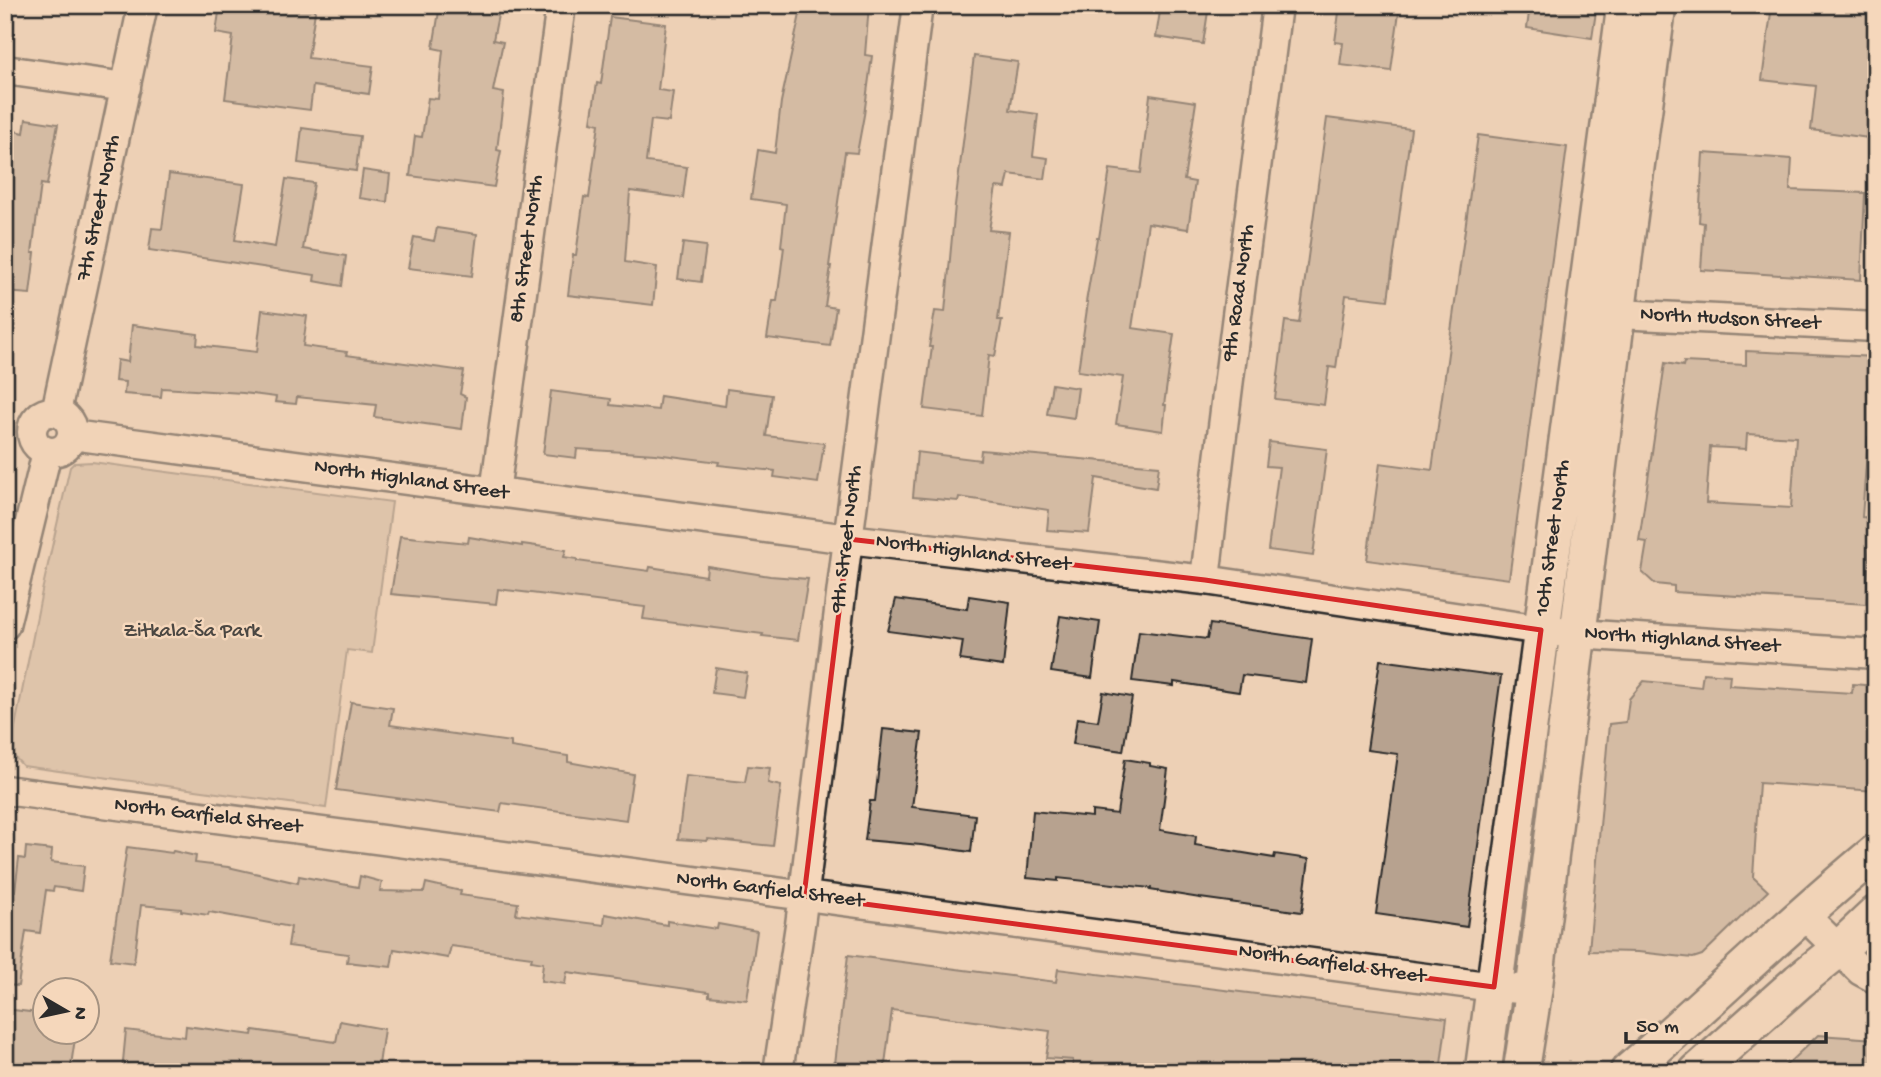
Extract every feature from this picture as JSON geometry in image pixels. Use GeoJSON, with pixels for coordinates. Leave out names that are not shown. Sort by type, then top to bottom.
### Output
{"type":"FeatureCollection","features":[{"type":"Feature","properties":{"kind":"main road","name":"10th Street North"},"geometry":{"type":"LineString","coordinates":[[1521,1072],[1534,990],[1578,634],[1625,5]]}},
{"type":"Feature","properties":{"kind":"main road","name":"10th Street North"},"geometry":{"type":"LineString","coordinates":[[1483,1072],[1541,630],[1658,5]]}},
{"type":"Feature","properties":{"kind":"main road"},"geometry":{"type":"LineString","coordinates":[[1628,1072],[1876,852]]}},
{"type":"Feature","properties":{"kind":"main road"},"geometry":{"type":"LineString","coordinates":[[1697,1072],[1876,914]]}},
{"type":"Feature","properties":{"kind":"street","name":"7th Street North"},"geometry":{"type":"LineString","coordinates":[[56,412],[143,5]]}},
{"type":"Feature","properties":{"kind":"street","name":"8th Street North"},"geometry":{"type":"LineString","coordinates":[[495,492],[561,5]]}},
{"type":"Feature","properties":{"kind":"street","name":"9th Street North"},"geometry":{"type":"LineString","coordinates":[[778,1072],[804,896],[918,5]]}},
{"type":"Feature","properties":{"kind":"street","name":"9th Road North"},"geometry":{"type":"LineString","coordinates":[[1205,580],[1223,415],[1277,5]]}},
{"type":"Feature","properties":{"kind":"street"},"geometry":{"type":"LineString","coordinates":[[5,70],[126,87]]}},
{"type":"Feature","properties":{"kind":"street","name":"North Hudson Street"},"geometry":{"type":"LineString","coordinates":[[1600,314],[1876,327]]}},
{"type":"Feature","properties":{"kind":"street"},"geometry":{"type":"LineString","coordinates":[[5,625],[28,435],[37,417],[43,413],[56,412],[67,418],[72,435],[61,450],[28,435]]}},
{"type":"Feature","properties":{"kind":"street","name":"North Highland Street"},"geometry":{"type":"LineString","coordinates":[[72,435],[848,540],[1205,580],[1541,630],[1876,654]]}},
{"type":"Feature","properties":{"kind":"street","name":"North Garfield Street"},"geometry":{"type":"LineString","coordinates":[[5,790],[1493,987],[1534,990]]}},
{"type":"Feature","properties":{"kind":"street"},"geometry":{"type":"LineString","coordinates":[[1803,914],[1861,971],[1876,979]]}},
{"type":"Feature","properties":{"kind":"highlighted area"},"geometry":{"type":"Polygon","coordinates":[[[848,539],[1205,580],[1541,630],[1494,987],[804,896],[848,539]]]}},
{"type":"Feature","properties":{"kind":"green space","name":"Zitkala-Ša Park"},"geometry":{"type":"Polygon","coordinates":[[[92,462],[392,502],[372,653],[347,650],[326,808],[23,766],[10,752],[70,467],[74,463],[92,462]]]}},
{"type":"Feature","properties":{"kind":"building"},"geometry":{"type":"Polygon","coordinates":[[[220,5],[316,5],[308,58],[373,66],[369,94],[313,86],[310,110],[225,99],[233,36],[216,33],[220,5]]]}},
{"type":"Feature","properties":{"kind":"building"},"geometry":{"type":"Polygon","coordinates":[[[440,5],[500,5],[493,40],[503,42],[493,91],[504,93],[497,150],[501,151],[494,187],[410,176],[415,136],[422,137],[428,98],[438,99],[443,50],[433,48],[440,5]]]}},
{"type":"Feature","properties":{"kind":"building"},"geometry":{"type":"Polygon","coordinates":[[[802,5],[869,5],[865,55],[872,56],[864,115],[857,153],[845,152],[829,266],[825,306],[836,308],[830,346],[767,338],[773,301],[777,301],[786,204],[751,199],[758,150],[775,153],[781,102],[802,5]]]}},
{"type":"Feature","properties":{"kind":"building"},"geometry":{"type":"Polygon","coordinates":[[[1161,5],[1209,5],[1203,44],[1156,37],[1161,5]]]}},
{"type":"Feature","properties":{"kind":"building"},"geometry":{"type":"Polygon","coordinates":[[[1340,5],[1400,5],[1391,71],[1340,65],[1343,43],[1335,42],[1340,5]]]}},
{"type":"Feature","properties":{"kind":"building"},"geometry":{"type":"Polygon","coordinates":[[[1530,5],[1597,5],[1592,38],[1527,28],[1530,5]]]}},
{"type":"Feature","properties":{"kind":"building"},"geometry":{"type":"Polygon","coordinates":[[[1772,5],[1876,5],[1876,139],[1811,130],[1816,86],[1762,80],[1772,5]]]}},
{"type":"Feature","properties":{"kind":"building"},"geometry":{"type":"Polygon","coordinates":[[[610,17],[666,24],[658,90],[673,92],[669,122],[651,120],[646,162],[687,167],[683,198],[630,191],[625,262],[657,267],[653,305],[568,295],[584,197],[589,198],[599,124],[591,122],[597,83],[601,84],[610,17]]]}},
{"type":"Feature","properties":{"kind":"building"},"geometry":{"type":"Polygon","coordinates":[[[974,56],[1018,62],[1010,110],[1038,114],[1033,156],[1048,158],[1045,179],[1009,174],[1006,188],[996,187],[989,230],[1009,232],[998,320],[1002,320],[995,356],[989,355],[982,416],[924,409],[935,311],[945,312],[955,205],[974,56]]]}},
{"type":"Feature","properties":{"kind":"building"},"geometry":{"type":"Polygon","coordinates":[[[1150,95],[1196,102],[1184,180],[1195,182],[1188,229],[1148,223],[1132,328],[1174,334],[1163,431],[1116,424],[1123,377],[1078,371],[1086,302],[1110,169],[1141,173],[1150,95]]]}},
{"type":"Feature","properties":{"kind":"building"},"geometry":{"type":"Polygon","coordinates":[[[1327,118],[1411,129],[1388,300],[1346,295],[1336,368],[1329,367],[1324,405],[1275,399],[1285,321],[1299,323],[1327,118]]]}},
{"type":"Feature","properties":{"kind":"building"},"geometry":{"type":"Polygon","coordinates":[[[26,119],[58,124],[47,185],[41,184],[30,294],[5,292],[5,129],[24,133],[26,119]]]}},
{"type":"Feature","properties":{"kind":"building"},"geometry":{"type":"Polygon","coordinates":[[[302,128],[360,136],[356,171],[298,163],[302,128]]]}},
{"type":"Feature","properties":{"kind":"building"},"geometry":{"type":"Polygon","coordinates":[[[1478,135],[1567,147],[1509,579],[1367,560],[1380,463],[1432,470],[1478,135]]]}},
{"type":"Feature","properties":{"kind":"building"},"geometry":{"type":"Polygon","coordinates":[[[1703,153],[1792,159],[1790,190],[1865,193],[1861,280],[1701,270],[1704,223],[1699,222],[1703,153]]]}},
{"type":"Feature","properties":{"kind":"building"},"geometry":{"type":"Polygon","coordinates":[[[363,170],[390,174],[387,202],[359,198],[363,170]]]}},
{"type":"Feature","properties":{"kind":"building"},"geometry":{"type":"Polygon","coordinates":[[[169,174],[244,184],[235,240],[275,247],[286,179],[314,183],[303,249],[346,256],[342,286],[314,281],[315,275],[149,250],[152,228],[162,229],[169,174]]]}},
{"type":"Feature","properties":{"kind":"building"},"geometry":{"type":"Polygon","coordinates":[[[437,228],[477,234],[472,276],[408,268],[414,237],[434,241],[437,228]]]}},
{"type":"Feature","properties":{"kind":"building"},"geometry":{"type":"Polygon","coordinates":[[[683,243],[706,246],[701,282],[678,279],[683,243]]]}},
{"type":"Feature","properties":{"kind":"building"},"geometry":{"type":"Polygon","coordinates":[[[262,310],[307,316],[303,346],[347,352],[346,355],[464,371],[460,394],[466,397],[462,429],[374,417],[376,405],[297,397],[296,404],[275,402],[276,397],[243,393],[162,388],[161,397],[124,394],[125,382],[115,381],[117,360],[128,362],[132,325],[198,334],[197,345],[257,352],[262,310]]]}},
{"type":"Feature","properties":{"kind":"building"},"geometry":{"type":"Polygon","coordinates":[[[1746,351],[1876,357],[1876,438],[1868,437],[1862,517],[1871,518],[1866,604],[1674,592],[1674,586],[1655,584],[1642,572],[1647,542],[1639,541],[1665,363],[1683,366],[1684,362],[1746,365],[1746,351]],[[1747,434],[1746,449],[1710,447],[1706,503],[1791,508],[1796,437],[1747,434]]]}},
{"type":"Feature","properties":{"kind":"building"},"geometry":{"type":"Polygon","coordinates":[[[1052,384],[1078,388],[1074,418],[1047,414],[1052,384]]]}},
{"type":"Feature","properties":{"kind":"building"},"geometry":{"type":"Polygon","coordinates":[[[727,389],[772,395],[766,436],[824,443],[818,483],[774,477],[775,471],[655,454],[577,449],[576,458],[543,454],[551,391],[611,399],[610,405],[658,410],[660,396],[725,406],[727,389]]]}},
{"type":"Feature","properties":{"kind":"building"},"geometry":{"type":"Polygon","coordinates":[[[1269,442],[1327,449],[1313,556],[1268,550],[1279,467],[1266,466],[1269,442]]]}},
{"type":"Feature","properties":{"kind":"building"},"geometry":{"type":"Polygon","coordinates":[[[981,450],[1159,466],[1156,488],[1096,478],[1089,533],[1047,530],[1049,510],[959,497],[958,501],[913,497],[917,452],[980,460],[981,450]]]}},
{"type":"Feature","properties":{"kind":"building"},"geometry":{"type":"Polygon","coordinates":[[[400,536],[468,543],[469,537],[566,550],[564,557],[577,561],[649,571],[650,567],[706,576],[707,566],[808,579],[798,640],[643,619],[645,607],[498,589],[496,604],[391,594],[400,536]]]}},
{"type":"Feature","properties":{"kind":"building"},"geometry":{"type":"Polygon","coordinates":[[[969,596],[1010,602],[1003,666],[960,660],[963,641],[888,631],[896,599],[967,609],[969,596]]]}},
{"type":"Feature","properties":{"kind":"building"},"geometry":{"type":"Polygon","coordinates":[[[1060,616],[1100,622],[1092,678],[1051,672],[1060,616]]]}},
{"type":"Feature","properties":{"kind":"building"},"geometry":{"type":"Polygon","coordinates":[[[1210,624],[1312,639],[1306,683],[1242,675],[1239,692],[1174,682],[1174,686],[1132,681],[1139,631],[1207,639],[1210,624]]]}},
{"type":"Feature","properties":{"kind":"building"},"geometry":{"type":"Polygon","coordinates":[[[1380,660],[1501,676],[1467,927],[1376,914],[1398,754],[1367,750],[1380,660]]]}},
{"type":"Feature","properties":{"kind":"building"},"geometry":{"type":"Polygon","coordinates":[[[716,668],[747,673],[743,697],[712,693],[716,668]]]}},
{"type":"Feature","properties":{"kind":"building"},"geometry":{"type":"Polygon","coordinates":[[[1703,673],[1730,675],[1729,685],[1852,693],[1853,684],[1876,686],[1876,791],[1759,783],[1753,877],[1768,891],[1702,955],[1693,958],[1638,952],[1589,951],[1609,724],[1626,722],[1629,699],[1644,681],[1701,687],[1703,673]]]}},
{"type":"Feature","properties":{"kind":"building"},"geometry":{"type":"Polygon","coordinates":[[[1103,692],[1132,697],[1123,751],[1073,744],[1077,718],[1098,721],[1103,692]]]}},
{"type":"Feature","properties":{"kind":"building"},"geometry":{"type":"Polygon","coordinates":[[[351,702],[393,708],[390,725],[511,742],[511,747],[568,756],[568,762],[633,774],[626,820],[502,803],[500,812],[336,790],[351,702]]]}},
{"type":"Feature","properties":{"kind":"building"},"geometry":{"type":"Polygon","coordinates":[[[883,729],[922,733],[912,807],[975,815],[971,852],[865,840],[870,801],[875,801],[883,729]]]}},
{"type":"Feature","properties":{"kind":"building"},"geometry":{"type":"Polygon","coordinates":[[[1125,759],[1168,769],[1160,830],[1196,836],[1195,845],[1274,858],[1275,854],[1309,859],[1302,912],[1150,890],[1151,888],[1058,878],[1058,881],[1027,878],[1033,811],[1092,817],[1092,811],[1117,814],[1125,759]]]}},
{"type":"Feature","properties":{"kind":"building"},"geometry":{"type":"Polygon","coordinates":[[[748,766],[770,768],[768,783],[781,786],[773,846],[708,839],[678,839],[686,776],[745,782],[748,766]]]}},
{"type":"Feature","properties":{"kind":"building"},"geometry":{"type":"Polygon","coordinates":[[[26,847],[52,850],[51,862],[84,866],[81,891],[54,887],[53,891],[46,890],[40,933],[26,931],[18,986],[5,985],[5,890],[15,891],[19,858],[25,859],[26,847]]]}},
{"type":"Feature","properties":{"kind":"building"},"geometry":{"type":"Polygon","coordinates":[[[127,847],[173,851],[196,856],[195,863],[228,867],[298,883],[299,876],[358,887],[360,876],[382,882],[380,891],[424,892],[426,883],[461,891],[460,895],[518,903],[516,914],[604,925],[605,914],[667,925],[667,921],[717,929],[718,924],[757,931],[747,1000],[567,972],[565,984],[541,981],[543,963],[531,961],[532,957],[451,946],[448,958],[394,949],[391,967],[347,962],[348,954],[288,946],[291,927],[209,912],[208,915],[141,905],[134,963],[110,960],[127,847]]]}},
{"type":"Feature","properties":{"kind":"building"},"geometry":{"type":"Polygon","coordinates":[[[848,955],[1056,982],[1058,969],[1447,1018],[1440,1072],[1072,1072],[1073,1060],[1046,1058],[1050,1031],[892,1010],[884,1072],[834,1072],[848,955]]]}},
{"type":"Feature","properties":{"kind":"building"},"geometry":{"type":"Polygon","coordinates":[[[5,1009],[32,1012],[32,1046],[74,1046],[70,1072],[30,1072],[30,1068],[5,1065],[5,1009]]]}},
{"type":"Feature","properties":{"kind":"building"},"geometry":{"type":"Polygon","coordinates":[[[340,1021],[384,1029],[378,1072],[122,1072],[126,1030],[185,1037],[186,1026],[252,1035],[253,1030],[336,1042],[340,1021]]]}},
{"type":"Feature","properties":{"kind":"building"},"geometry":{"type":"Polygon","coordinates":[[[1818,1035],[1876,1039],[1876,1072],[1779,1072],[1818,1035]]]}}]}
